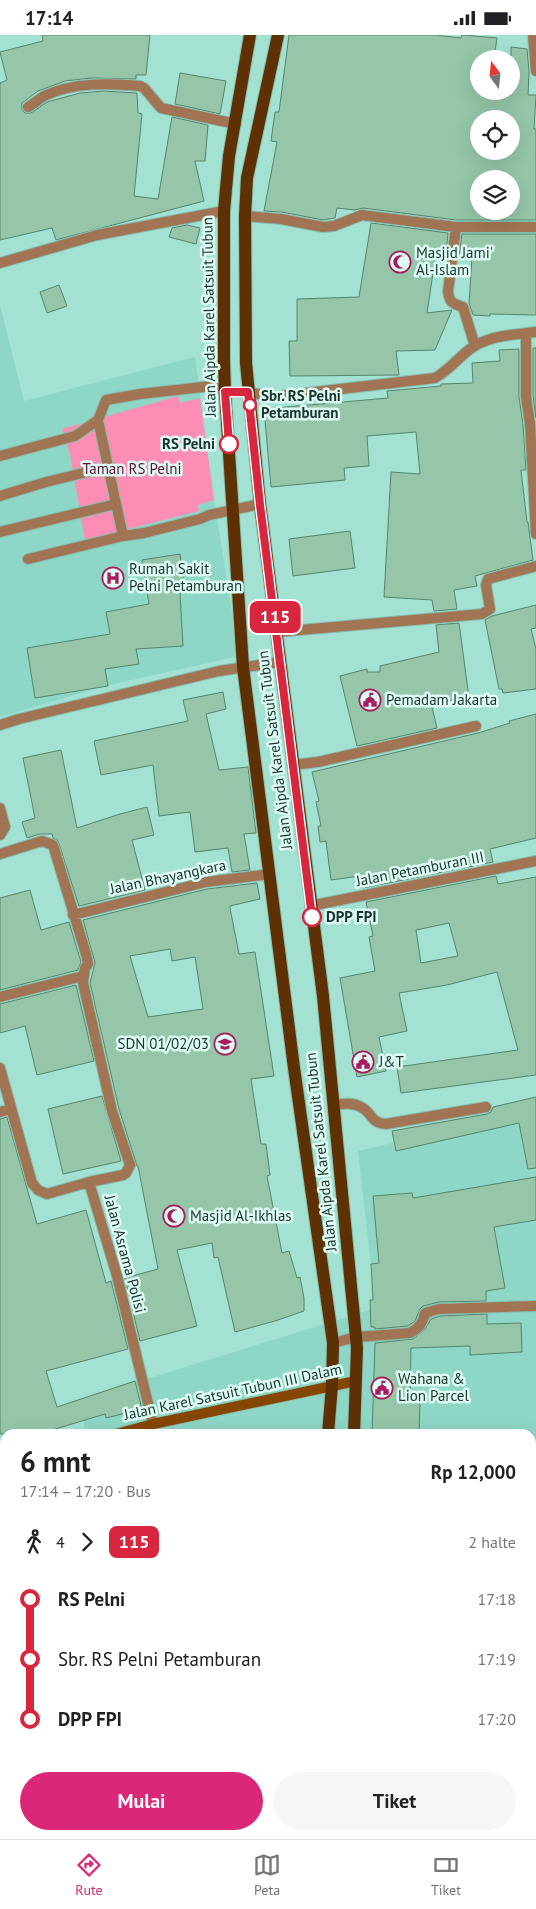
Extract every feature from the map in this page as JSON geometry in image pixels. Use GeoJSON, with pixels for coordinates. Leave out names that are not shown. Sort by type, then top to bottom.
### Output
{"type":"FeatureCollection","features":[{"type":"Feature","properties":{"kind":"main road","name":"Jalan Aipda Karel Satsuit Tubun"},"geometry":{"type":"LineString","coordinates":[[250,35],[229,156],[224,211],[225,392],[243,667],[293,1059],[333,1343],[328,1429]]}},
{"type":"Feature","properties":{"kind":"main road","name":"Jalan Aipda Karel Satsuit Tubun"},"geometry":{"type":"LineString","coordinates":[[278,35],[247,178],[245,216],[246,363],[260,505],[322,996],[356,1337],[354,1429]]}},
{"type":"Feature","properties":{"kind":"street"},"geometry":{"type":"LineString","coordinates":[[533,35],[536,71]]}},
{"type":"Feature","properties":{"kind":"street"},"geometry":{"type":"LineString","coordinates":[[28,107],[45,96],[70,88],[107,83],[140,85],[161,108],[236,124]]}},
{"type":"Feature","properties":{"kind":"street"},"geometry":{"type":"LineString","coordinates":[[0,263],[97,235],[224,211]]}},
{"type":"Feature","properties":{"kind":"street"},"geometry":{"type":"LineString","coordinates":[[245,216],[281,219],[324,227],[334,226],[362,215],[456,227],[536,227]]}},
{"type":"Feature","properties":{"kind":"street"},"geometry":{"type":"LineString","coordinates":[[456,227],[448,293],[449,301],[452,304],[463,307],[475,346]]}},
{"type":"Feature","properties":{"kind":"street"},"geometry":{"type":"LineString","coordinates":[[0,456],[75,436],[98,420],[106,400],[212,386],[225,392],[248,392],[272,397],[436,378],[446,372],[475,346],[489,339],[506,335],[531,333],[526,397],[530,424],[536,534]]}},
{"type":"Feature","properties":{"kind":"street"},"geometry":{"type":"LineString","coordinates":[[98,420],[123,536]]}},
{"type":"Feature","properties":{"kind":"street"},"geometry":{"type":"LineString","coordinates":[[0,496],[46,482],[108,467]]}},
{"type":"Feature","properties":{"kind":"street"},"geometry":{"type":"LineString","coordinates":[[0,532],[116,504]]}},
{"type":"Feature","properties":{"kind":"street"},"geometry":{"type":"LineString","coordinates":[[28,559],[134,533],[144,533],[209,515],[260,505]]}},
{"type":"Feature","properties":{"kind":"street"},"geometry":{"type":"LineString","coordinates":[[276,632],[482,614],[489,611],[491,607],[486,585],[488,579],[536,566]]}},
{"type":"Feature","properties":{"kind":"street"},"geometry":{"type":"LineString","coordinates":[[0,725],[28,716],[219,671],[280,662]]}},
{"type":"Feature","properties":{"kind":"street"},"geometry":{"type":"LineString","coordinates":[[292,765],[318,762],[476,726]]}},
{"type":"Feature","properties":{"kind":"street"},"geometry":{"type":"LineString","coordinates":[[0,808],[5,827],[0,835]]}},
{"type":"Feature","properties":{"kind":"street"},"geometry":{"type":"LineString","coordinates":[[0,854],[42,841],[53,845],[88,964],[84,968],[83,975],[112,1111],[130,1165],[123,1175],[89,1182]]}},
{"type":"Feature","properties":{"kind":"street","name":"Jalan Petamburan III"},"geometry":{"type":"LineString","coordinates":[[310,906],[536,861]]}},
{"type":"Feature","properties":{"kind":"street","name":"Jalan Bhayangkara"},"geometry":{"type":"LineString","coordinates":[[74,915],[206,882],[270,874]]}},
{"type":"Feature","properties":{"kind":"street"},"geometry":{"type":"LineString","coordinates":[[0,997],[83,975]]}},
{"type":"Feature","properties":{"kind":"street","name":"Jalan Asrama Polisi"},"geometry":{"type":"LineString","coordinates":[[0,1068],[32,1183],[38,1190],[47,1194],[89,1182],[117,1276],[153,1424]]}},
{"type":"Feature","properties":{"kind":"street"},"geometry":{"type":"LineString","coordinates":[[333,1105],[345,1103],[360,1106],[374,1121],[386,1124],[486,1107]]}},
{"type":"Feature","properties":{"kind":"street"},"geometry":{"type":"LineString","coordinates":[[0,1112],[11,1109]]}},
{"type":"Feature","properties":{"kind":"street"},"geometry":{"type":"LineString","coordinates":[[333,1343],[356,1337],[410,1333],[418,1328],[424,1320],[425,1313],[439,1309],[536,1306]]}},
{"type":"Feature","properties":{"kind":"street","name":"Jalan Karel Satsuit Tubun III Dalam"},"geometry":{"type":"LineString","coordinates":[[134,1429],[356,1381]]}},
{"type":"Feature","properties":{"kind":"shaded area","name":"Rumah Sakit Pelni Petamburan"},"geometry":{"type":"Polygon","coordinates":[[[0,305],[24,401],[195,357],[214,500],[239,656],[101,687],[0,717],[0,305]]]}},
{"type":"Feature","properties":{"kind":"shaded area"},"geometry":{"type":"Polygon","coordinates":[[[536,1109],[536,1429],[85,1429],[79,1400],[376,1308],[358,1151],[536,1109]]]}},
{"type":"Feature","properties":{"kind":"green space","name":"Taman RS Pelni"},"geometry":{"type":"Polygon","coordinates":[[[178,396],[180,403],[200,398],[214,500],[198,505],[199,511],[85,540],[70,454],[62,429],[178,396]]]}},
{"type":"Feature","properties":{"kind":"building"},"geometry":{"type":"Polygon","coordinates":[[[42,35],[150,35],[146,75],[136,75],[136,79],[91,78],[65,81],[38,91],[22,103],[22,110],[25,113],[31,113],[47,102],[80,93],[104,91],[137,93],[138,113],[142,114],[134,196],[158,199],[172,117],[208,125],[205,161],[195,161],[204,201],[56,240],[52,228],[0,240],[0,83],[7,80],[0,52],[43,41],[42,35]]]}},
{"type":"Feature","properties":{"kind":"building"},"geometry":{"type":"Polygon","coordinates":[[[289,35],[435,35],[461,38],[464,35],[497,38],[495,50],[470,50],[470,100],[520,100],[520,50],[511,50],[511,47],[527,49],[528,95],[536,95],[534,129],[536,129],[536,220],[520,220],[520,170],[470,170],[470,220],[456,220],[363,208],[355,210],[337,208],[335,218],[323,220],[282,212],[264,211],[277,142],[271,141],[275,112],[279,112],[289,35]]]}},
{"type":"Feature","properties":{"kind":"building"},"geometry":{"type":"Polygon","coordinates":[[[180,73],[226,81],[220,114],[175,104],[180,73]]]}},
{"type":"Feature","properties":{"kind":"building"},"geometry":{"type":"Polygon","coordinates":[[[371,223],[448,233],[446,254],[436,253],[427,313],[452,310],[435,350],[396,351],[399,375],[290,376],[289,341],[297,341],[297,299],[359,297],[371,223]]]}},
{"type":"Feature","properties":{"kind":"building"},"geometry":{"type":"Polygon","coordinates":[[[187,225],[200,228],[196,244],[169,237],[172,228],[187,225]]]}},
{"type":"Feature","properties":{"kind":"building"},"geometry":{"type":"Polygon","coordinates":[[[462,234],[536,234],[536,315],[473,315],[469,303],[472,257],[459,256],[462,234]]]}},
{"type":"Feature","properties":{"kind":"building"},"geometry":{"type":"Polygon","coordinates":[[[59,285],[67,306],[47,313],[40,292],[59,285]]]}},
{"type":"Feature","properties":{"kind":"building"},"geometry":{"type":"Polygon","coordinates":[[[533,348],[536,348],[536,418],[533,396],[533,348]]]}},
{"type":"Feature","properties":{"kind":"building"},"geometry":{"type":"Polygon","coordinates":[[[519,349],[519,397],[526,470],[521,470],[533,560],[475,576],[477,586],[454,590],[457,609],[434,611],[432,600],[384,597],[391,472],[420,474],[416,432],[367,436],[369,466],[344,468],[345,480],[271,487],[264,409],[388,398],[387,391],[441,386],[441,384],[473,383],[472,363],[500,361],[499,350],[519,349]]]}},
{"type":"Feature","properties":{"kind":"building"},"geometry":{"type":"Polygon","coordinates":[[[350,531],[355,568],[293,576],[289,539],[350,531]]]}},
{"type":"Feature","properties":{"kind":"building"},"geometry":{"type":"Polygon","coordinates":[[[180,554],[185,592],[180,593],[183,646],[136,649],[139,664],[105,669],[108,686],[35,698],[27,648],[110,634],[106,612],[149,604],[142,560],[180,554]]]}},
{"type":"Feature","properties":{"kind":"building"},"geometry":{"type":"Polygon","coordinates":[[[536,605],[536,628],[531,629],[536,649],[536,689],[503,693],[502,689],[499,689],[485,620],[492,616],[536,605]]]}},
{"type":"Feature","properties":{"kind":"building"},"geometry":{"type":"Polygon","coordinates":[[[459,623],[469,698],[431,703],[437,728],[357,746],[340,676],[367,669],[367,672],[380,672],[380,666],[439,652],[436,625],[459,623]]]}},
{"type":"Feature","properties":{"kind":"building"},"geometry":{"type":"Polygon","coordinates":[[[223,692],[226,709],[206,714],[219,770],[248,767],[256,833],[244,834],[250,870],[232,872],[228,848],[195,852],[190,812],[159,816],[153,765],[101,775],[94,741],[188,721],[183,700],[223,692]]]}},
{"type":"Feature","properties":{"kind":"building"},"geometry":{"type":"Polygon","coordinates":[[[536,714],[536,838],[490,849],[493,862],[363,888],[360,876],[331,880],[326,841],[320,842],[318,826],[321,826],[316,802],[319,801],[312,772],[478,733],[510,723],[509,721],[536,714]]]}},
{"type":"Feature","properties":{"kind":"building"},"geometry":{"type":"Polygon","coordinates":[[[61,750],[77,828],[147,807],[154,835],[132,840],[145,890],[79,906],[58,841],[53,838],[52,834],[40,834],[27,838],[22,822],[35,818],[23,758],[61,750]]]}},
{"type":"Feature","properties":{"kind":"building"},"geometry":{"type":"Polygon","coordinates":[[[496,876],[498,884],[536,877],[536,1075],[401,1093],[397,1067],[518,1050],[497,972],[447,985],[399,993],[407,1031],[379,1037],[386,1071],[357,1077],[340,978],[375,971],[369,937],[373,936],[366,902],[496,876]],[[449,923],[416,930],[421,963],[458,956],[449,923]]]}},
{"type":"Feature","properties":{"kind":"building"},"geometry":{"type":"Polygon","coordinates":[[[257,883],[260,899],[230,906],[230,908],[239,954],[255,952],[274,1076],[251,1079],[261,1144],[266,1144],[270,1175],[267,1176],[282,1253],[289,1251],[297,1278],[300,1277],[304,1298],[304,1311],[235,1332],[218,1257],[214,1258],[212,1243],[177,1250],[197,1326],[140,1341],[125,1278],[158,1269],[138,1166],[119,1109],[90,983],[95,963],[83,920],[207,889],[257,883]],[[170,949],[130,956],[148,1017],[203,1009],[195,957],[172,961],[170,949]]]}},
{"type":"Feature","properties":{"kind":"building"},"geometry":{"type":"Polygon","coordinates":[[[30,890],[41,930],[69,922],[81,962],[78,970],[0,990],[0,898],[30,890]]]}},
{"type":"Feature","properties":{"kind":"building"},"geometry":{"type":"Polygon","coordinates":[[[76,985],[94,1061],[37,1075],[25,1026],[0,1033],[0,1004],[76,985]]]}},
{"type":"Feature","properties":{"kind":"building"},"geometry":{"type":"Polygon","coordinates":[[[102,1096],[121,1161],[63,1174],[48,1109],[102,1096]]]}},
{"type":"Feature","properties":{"kind":"building"},"geometry":{"type":"Polygon","coordinates":[[[536,1097],[536,1168],[528,1169],[519,1123],[396,1151],[392,1131],[487,1114],[491,1112],[493,1107],[536,1097]]]}},
{"type":"Feature","properties":{"kind":"building"},"geometry":{"type":"Polygon","coordinates":[[[7,1117],[37,1224],[86,1210],[106,1283],[111,1281],[128,1349],[46,1371],[57,1407],[135,1381],[142,1409],[106,1418],[105,1414],[56,1429],[0,1429],[0,1119],[7,1117]]]}},
{"type":"Feature","properties":{"kind":"building"},"geometry":{"type":"Polygon","coordinates":[[[536,1177],[536,1220],[494,1227],[505,1288],[486,1291],[486,1301],[439,1302],[423,1306],[415,1321],[408,1326],[375,1329],[375,1327],[371,1327],[370,1300],[373,1300],[371,1264],[379,1263],[373,1196],[412,1193],[413,1198],[536,1177]]]}},
{"type":"Feature","properties":{"kind":"building"},"geometry":{"type":"Polygon","coordinates":[[[487,1314],[487,1324],[521,1323],[522,1352],[470,1355],[470,1346],[411,1348],[410,1401],[420,1401],[419,1429],[372,1429],[375,1343],[413,1339],[425,1329],[431,1319],[440,1316],[487,1314]]]}},
{"type":"Feature","properties":{"kind":"bus line","name":"115"},"geometry":{"type":"LineString","coordinates":[[229,444],[225,392],[248,392],[260,505],[312,917]]}},
{"type":"Feature","properties":{"kind":"place","name":"Masjid Jami' Al-Islam"},"geometry":{"type":"Point","coordinates":[400,262]}},
{"type":"Feature","properties":{"kind":"place","name":"Sbr. RS Pelni Petamburan"},"geometry":{"type":"Point","coordinates":[250,405]}},
{"type":"Feature","properties":{"kind":"place","name":"RS Pelni"},"geometry":{"type":"Point","coordinates":[229,444]}},
{"type":"Feature","properties":{"kind":"place","name":"Rumah Sakit Pelni Petamburan"},"geometry":{"type":"Point","coordinates":[113,578]}},
{"type":"Feature","properties":{"kind":"place","name":"Pemadam Jakarta"},"geometry":{"type":"Point","coordinates":[370,700]}},
{"type":"Feature","properties":{"kind":"place","name":"DPP FPI"},"geometry":{"type":"Point","coordinates":[312,917]}},
{"type":"Feature","properties":{"kind":"place","name":"SDN 01/02/03"},"geometry":{"type":"Point","coordinates":[225,1044]}},
{"type":"Feature","properties":{"kind":"place","name":"J&T"},"geometry":{"type":"Point","coordinates":[363,1062]}},
{"type":"Feature","properties":{"kind":"place","name":"Masjid Al-Ikhlas"},"geometry":{"type":"Point","coordinates":[174,1216]}},
{"type":"Feature","properties":{"kind":"place","name":"Wahana & Lion Parcel"},"geometry":{"type":"Point","coordinates":[382,1388]}}]}
